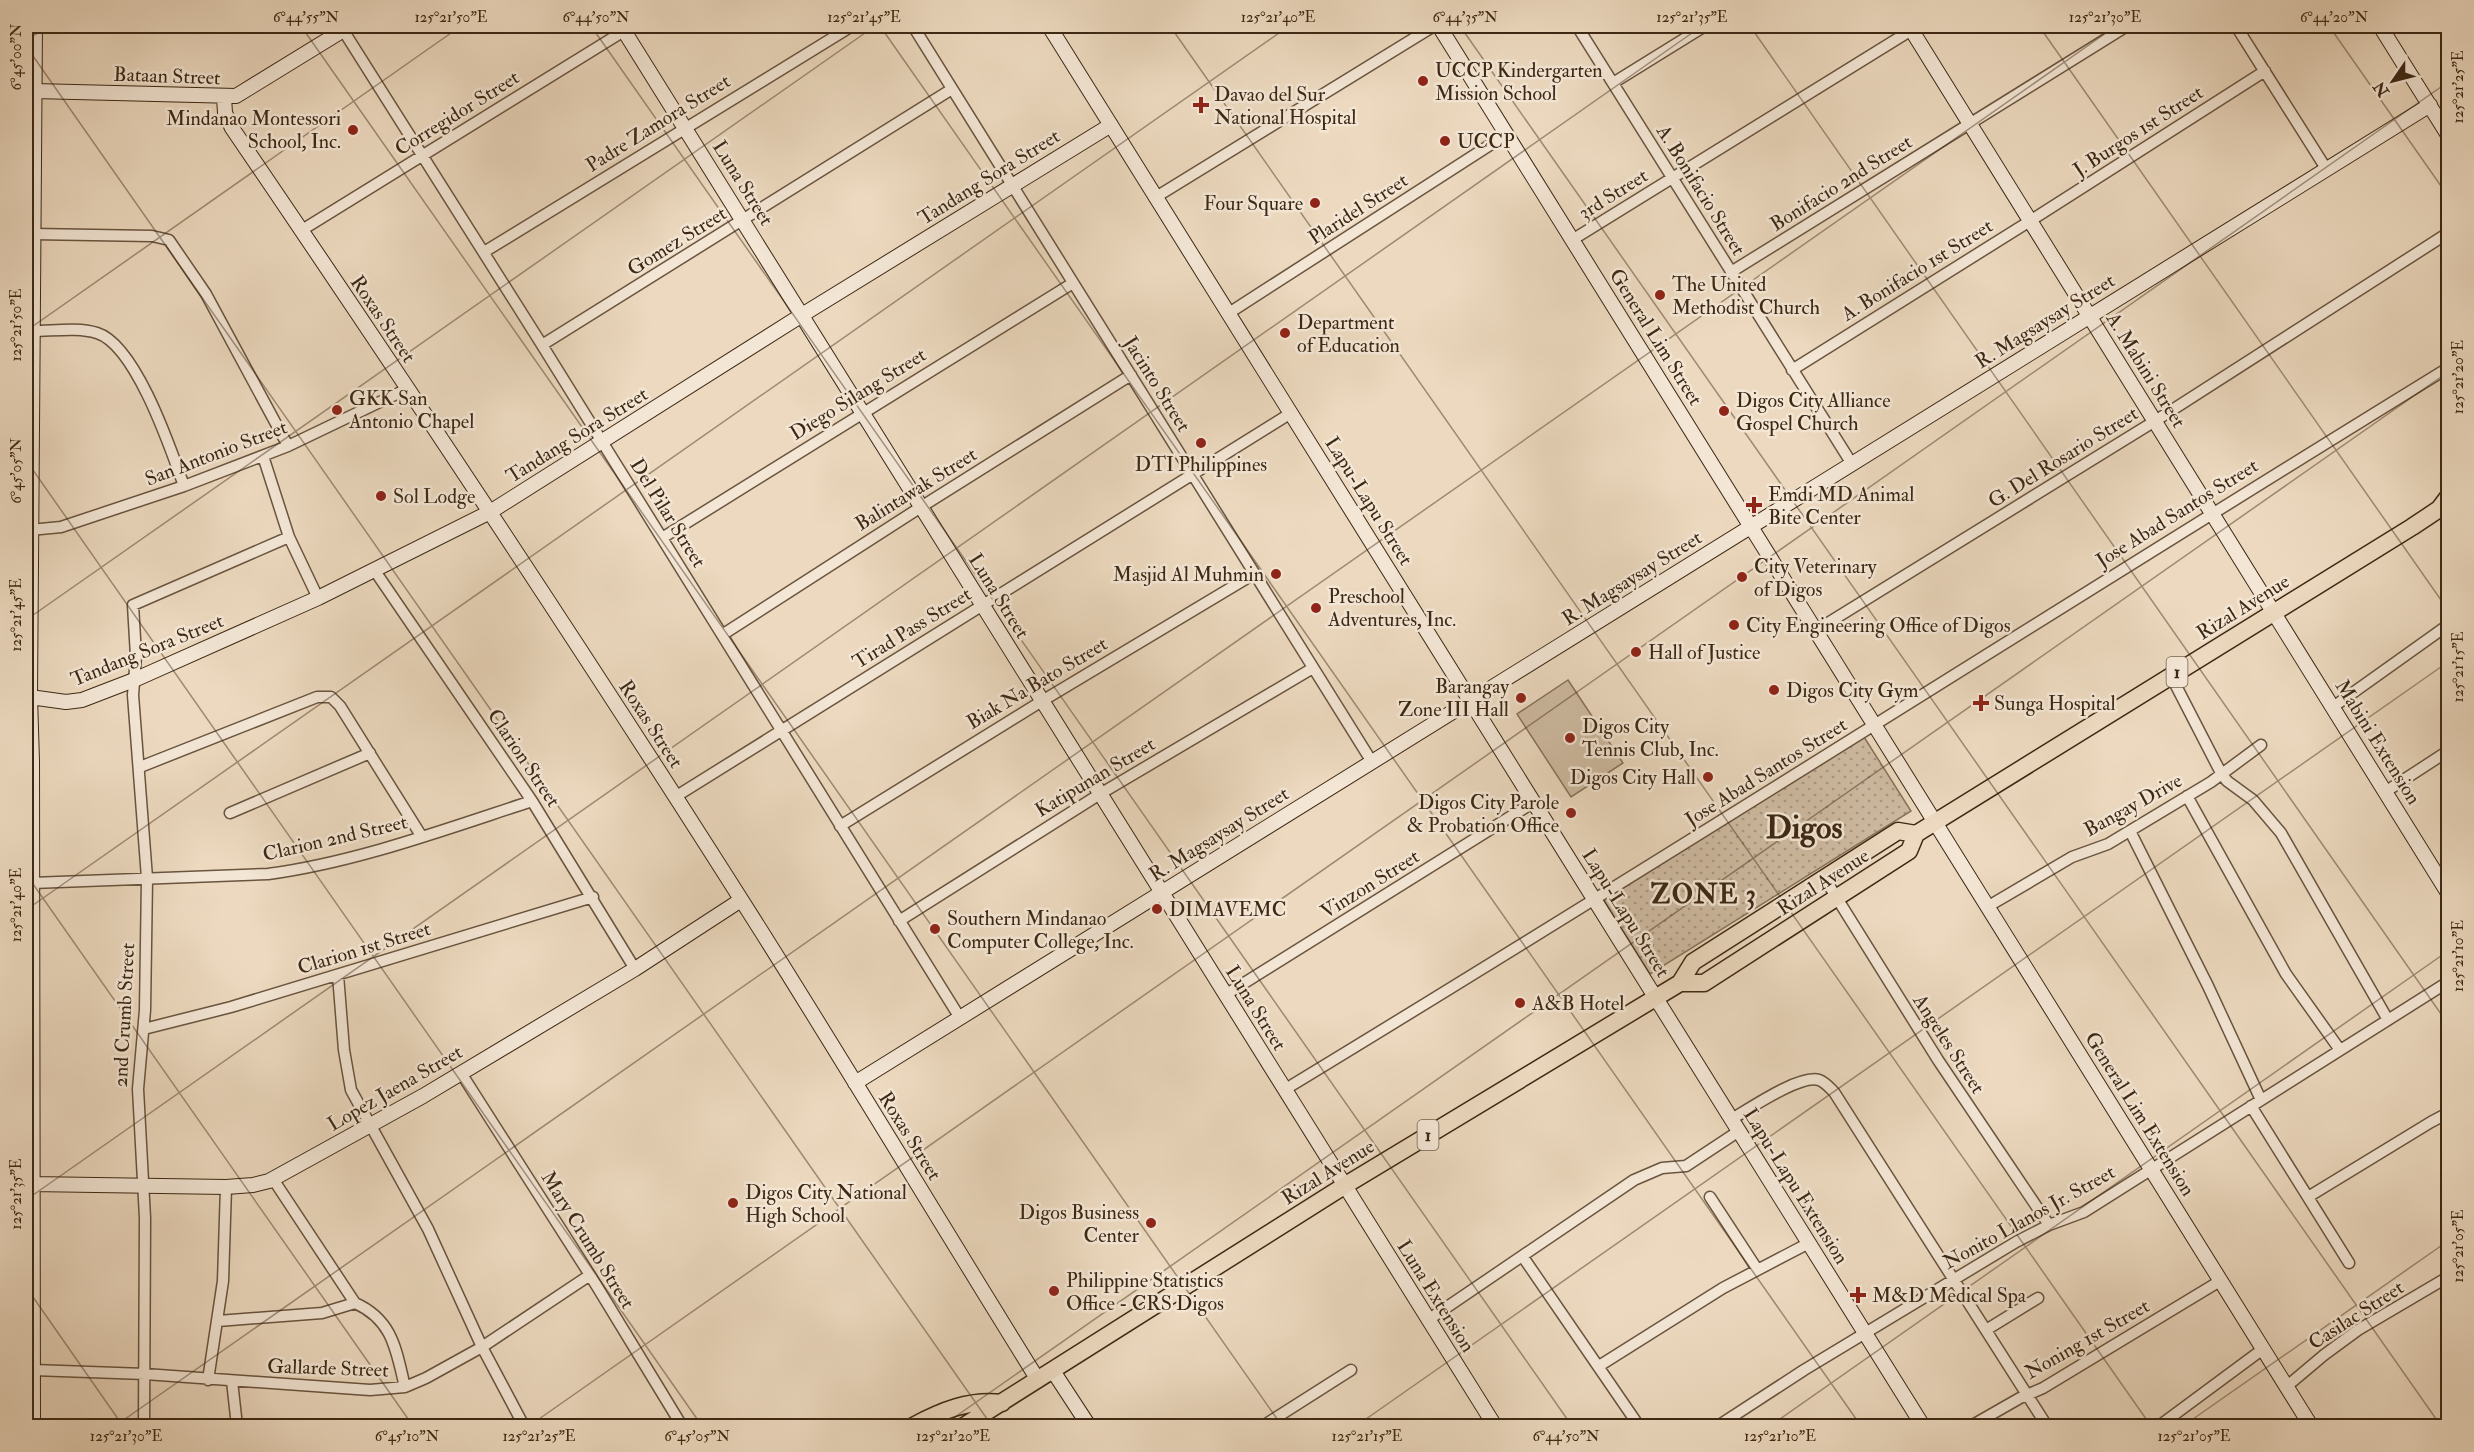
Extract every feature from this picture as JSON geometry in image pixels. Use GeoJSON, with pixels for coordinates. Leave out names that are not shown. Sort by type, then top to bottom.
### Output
{"type":"FeatureCollection","features":[{"type":"Feature","properties":{"kind":"main road","name":"Rizal Avenue"},"geometry":{"type":"LineString","coordinates":[[1680,983],[1704,983],[1804,921],[1909,851],[1916,834],[2445,505]]}},
{"type":"Feature","properties":{"kind":"main road","name":"Rizal Avenue"},"geometry":{"type":"LineString","coordinates":[[964,1426],[1344,1186],[1680,983],[1693,962],[1898,831],[1916,834]]}},
{"type":"Feature","properties":{"kind":"main road"},"geometry":{"type":"LineString","coordinates":[[1791,900],[1804,921]]}},
{"type":"Feature","properties":{"kind":"main road"},"geometry":{"type":"LineString","coordinates":[[913,1426],[942,1411],[973,1402],[1002,1403]]}},
{"type":"Feature","properties":{"kind":"street","name":"Padre Zamora Street"},"geometry":{"type":"LineString","coordinates":[[484,252],[852,26]]}},
{"type":"Feature","properties":{"kind":"street","name":"Jacinto Street"},"geometry":{"type":"LineString","coordinates":[[912,26],[1372,762]]}},
{"type":"Feature","properties":{"kind":"street","name":"Lapu-Lapu Street"},"geometry":{"type":"LineString","coordinates":[[1049,26],[1655,997]]}},
{"type":"Feature","properties":{"kind":"street"},"geometry":{"type":"LineString","coordinates":[[1156,197],[1434,26]]}},
{"type":"Feature","properties":{"kind":"street","name":"General Lim Street"},"geometry":{"type":"LineString","coordinates":[[1439,26],[1935,823]]}},
{"type":"Feature","properties":{"kind":"street","name":"A. Bonifacio Street"},"geometry":{"type":"LineString","coordinates":[[1577,26],[1852,464]]}},
{"type":"Feature","properties":{"kind":"street"},"geometry":{"type":"LineString","coordinates":[[1613,83],[1705,26]]}},
{"type":"Feature","properties":{"kind":"street","name":"Bonifacio 2nd Street"},"geometry":{"type":"LineString","coordinates":[[1731,272],[2127,26]]}},
{"type":"Feature","properties":{"kind":"street"},"geometry":{"type":"LineString","coordinates":[[2236,26],[2327,170]]}},
{"type":"Feature","properties":{"kind":"street"},"geometry":{"type":"LineString","coordinates":[[2380,26],[2448,135]]}},
{"type":"Feature","properties":{"kind":"street","name":"Luna Street"},"geometry":{"type":"LineString","coordinates":[[626,27],[743,221],[1344,1186]]}},
{"type":"Feature","properties":{"kind":"street","name":"Corregidor Street"},"geometry":{"type":"LineString","coordinates":[[302,230],[626,27]]}},
{"type":"Feature","properties":{"kind":"street","name":"A. Mabini Street"},"geometry":{"type":"LineString","coordinates":[[1912,27],[2274,612]]}},
{"type":"Feature","properties":{"kind":"street","name":"3rd Street"},"geometry":{"type":"LineString","coordinates":[[1572,240],[1912,27]]}},
{"type":"Feature","properties":{"kind":"street","name":"Del Pilar Street"},"geometry":{"type":"LineString","coordinates":[[346,28],[960,1018]]}},
{"type":"Feature","properties":{"kind":"street","name":"Bataan Street"},"geometry":{"type":"LineString","coordinates":[[34,90],[236,96],[246,92],[346,28]]}},
{"type":"Feature","properties":{"kind":"street"},"geometry":{"type":"LineString","coordinates":[[32,33],[34,90],[30,123],[29,210],[33,234],[28,592],[32,883],[28,1184],[33,1426]]}},
{"type":"Feature","properties":{"kind":"street","name":"J. Burgos 1st Street"},"geometry":{"type":"LineString","coordinates":[[2030,221],[2265,70]]}},
{"type":"Feature","properties":{"kind":"street","name":"Gomez Street"},"geometry":{"type":"LineString","coordinates":[[542,345],[952,89]]}},
{"type":"Feature","properties":{"kind":"street","name":"Roxas Street"},"geometry":{"type":"LineString","coordinates":[[224,97],[225,113],[232,128],[490,512],[675,797],[1038,1380]]}},
{"type":"Feature","properties":{"kind":"street","name":"R. Magsaysay Street"},"geometry":{"type":"LineString","coordinates":[[855,1083],[2430,105]]}},
{"type":"Feature","properties":{"kind":"street","name":"Tandang Sora Street"},"geometry":{"type":"LineString","coordinates":[[28,697],[56,701],[82,700],[134,680],[318,598],[490,512],[802,315],[1111,125]]}},
{"type":"Feature","properties":{"kind":"street","name":"Plaridel Street"},"geometry":{"type":"LineString","coordinates":[[1229,313],[1507,134]]}},
{"type":"Feature","properties":{"kind":"street","name":"A. Bonifacio 1st Street"},"geometry":{"type":"LineString","coordinates":[[1792,369],[2030,221]]}},
{"type":"Feature","properties":{"kind":"street","name":"G. Del Rosario Street"},"geometry":{"type":"LineString","coordinates":[[1815,631],[2155,421],[2448,233]]}},
{"type":"Feature","properties":{"kind":"street"},"geometry":{"type":"LineString","coordinates":[[33,234],[152,236],[169,240],[206,294],[288,446]]}},
{"type":"Feature","properties":{"kind":"street","name":"Diego Silang Street"},"geometry":{"type":"LineString","coordinates":[[662,538],[1073,283]]}},
{"type":"Feature","properties":{"kind":"street"},"geometry":{"type":"LineString","coordinates":[[30,340],[84,331],[109,338],[130,364],[148,398],[184,486]]}},
{"type":"Feature","properties":{"kind":"street","name":"Jose Abad Santos Street"},"geometry":{"type":"LineString","coordinates":[[1284,1090],[1875,726],[2212,513],[2448,368]]}},
{"type":"Feature","properties":{"kind":"street","name":"Balintawak Street"},"geometry":{"type":"LineString","coordinates":[[722,635],[1131,375]]}},
{"type":"Feature","properties":{"kind":"street","name":"San Antonio Street"},"geometry":{"type":"LineString","coordinates":[[30,530],[61,527],[184,486],[288,446],[407,389]]}},
{"type":"Feature","properties":{"kind":"street","name":"Tirad Pass Street"},"geometry":{"type":"LineString","coordinates":[[675,797],[1291,413]]}},
{"type":"Feature","properties":{"kind":"street"},"geometry":{"type":"LineString","coordinates":[[263,456],[289,537],[318,598]]}},
{"type":"Feature","properties":{"kind":"street","name":"2nd Crumb Street"},"geometry":{"type":"LineString","coordinates":[[144,1426],[145,1218],[141,1185],[138,1089],[144,1029],[147,878],[134,680],[136,656],[133,605],[289,537]]}},
{"type":"Feature","properties":{"kind":"street","name":"Clarion Street"},"geometry":{"type":"LineString","coordinates":[[375,571],[532,801],[593,897],[635,969]]}},
{"type":"Feature","properties":{"kind":"street","name":"Biak Na Bato Street"},"geometry":{"type":"LineString","coordinates":[[840,826],[1254,574]]}},
{"type":"Feature","properties":{"kind":"street","name":"Mabini Extension"},"geometry":{"type":"LineString","coordinates":[[2274,612],[2385,792],[2446,884]]}},
{"type":"Feature","properties":{"kind":"street"},"geometry":{"type":"LineString","coordinates":[[2333,707],[2448,625]]}},
{"type":"Feature","properties":{"kind":"street","name":"Katipunan Street"},"geometry":{"type":"LineString","coordinates":[[899,921],[1100,794],[1313,668]]}},
{"type":"Feature","properties":{"kind":"street"},"geometry":{"type":"LineString","coordinates":[[2171,676],[2221,773],[2227,781],[2253,800],[2281,833],[2388,1020]]}},
{"type":"Feature","properties":{"kind":"street"},"geometry":{"type":"LineString","coordinates":[[140,767],[322,696],[335,700],[422,837]]}},
{"type":"Feature","properties":{"kind":"street","name":"Bangay Drive"},"geometry":{"type":"LineString","coordinates":[[1987,907],[2072,857],[2108,844],[2130,831],[2187,796],[2261,745]]}},
{"type":"Feature","properties":{"kind":"street"},"geometry":{"type":"LineString","coordinates":[[2385,792],[2448,751]]}},
{"type":"Feature","properties":{"kind":"street"},"geometry":{"type":"LineString","coordinates":[[230,813],[370,753]]}},
{"type":"Feature","properties":{"kind":"street"},"geometry":{"type":"LineString","coordinates":[[2187,796],[2286,974],[2340,1050]]}},
{"type":"Feature","properties":{"kind":"street","name":"Clarion 2nd Street"},"geometry":{"type":"LineString","coordinates":[[32,883],[268,874],[294,870],[422,837],[532,801]]}},
{"type":"Feature","properties":{"kind":"street","name":"Vinzon Street"},"geometry":{"type":"LineString","coordinates":[[1225,995],[1534,802]]}},
{"type":"Feature","properties":{"kind":"street","name":"General Lim Extension"},"geometry":{"type":"LineString","coordinates":[[1935,823],[2311,1426]]}},
{"type":"Feature","properties":{"kind":"street"},"geometry":{"type":"LineString","coordinates":[[2130,831],[2208,986],[2261,1100]]}},
{"type":"Feature","properties":{"kind":"street","name":"Angeles Street"},"geometry":{"type":"LineString","coordinates":[[1825,879],[1938,1060],[2049,1224]]}},
{"type":"Feature","properties":{"kind":"street","name":"Clarion 1st Street"},"geometry":{"type":"LineString","coordinates":[[144,1029],[231,1007],[593,897]]}},
{"type":"Feature","properties":{"kind":"street","name":"Lopez Jaena Street"},"geometry":{"type":"LineString","coordinates":[[28,1184],[226,1186],[253,1185],[273,1179],[461,1073],[635,969],[741,900]]}},
{"type":"Feature","properties":{"kind":"street"},"geometry":{"type":"LineString","coordinates":[[338,975],[349,1082],[369,1125],[402,1179],[428,1229],[482,1347],[524,1426]]}},
{"type":"Feature","properties":{"kind":"street","name":"Nonito Llanos Jr. Street"},"geometry":{"type":"LineString","coordinates":[[1718,1426],[1954,1279],[2049,1224],[2084,1212],[2448,982]]}},
{"type":"Feature","properties":{"kind":"street","name":"Lapu-Lapu Extension"},"geometry":{"type":"LineString","coordinates":[[1655,997],[1923,1426]]}},
{"type":"Feature","properties":{"kind":"street","name":"Mary Crumb Street"},"geometry":{"type":"LineString","coordinates":[[461,1073],[590,1275],[682,1426]]}},
{"type":"Feature","properties":{"kind":"street"},"geometry":{"type":"LineString","coordinates":[[1428,1320],[1634,1180],[1662,1168],[1686,1166],[1764,1100],[1806,1081],[1820,1081],[1841,1102],[2047,1426]]}},
{"type":"Feature","properties":{"kind":"street"},"geometry":{"type":"LineString","coordinates":[[2251,1106],[2349,1263]]}},
{"type":"Feature","properties":{"kind":"street"},"geometry":{"type":"LineString","coordinates":[[2308,1197],[2448,1113]]}},
{"type":"Feature","properties":{"kind":"street"},"geometry":{"type":"LineString","coordinates":[[273,1179],[355,1303],[372,1312],[385,1325],[396,1350],[405,1388]]}},
{"type":"Feature","properties":{"kind":"street"},"geometry":{"type":"LineString","coordinates":[[208,1380],[225,1259],[226,1186]]}},
{"type":"Feature","properties":{"kind":"street","name":"Luna Extension"},"geometry":{"type":"LineString","coordinates":[[1344,1186],[1428,1320],[1489,1425]]}},
{"type":"Feature","properties":{"kind":"street"},"geometry":{"type":"LineString","coordinates":[[1710,1197],[1756,1269]]}},
{"type":"Feature","properties":{"kind":"street"},"geometry":{"type":"LineString","coordinates":[[1599,1366],[1756,1269],[1809,1243]]}},
{"type":"Feature","properties":{"kind":"street"},"geometry":{"type":"LineString","coordinates":[[1523,1257],[1639,1426]]}},
{"type":"Feature","properties":{"kind":"street","name":"Gallarde Street"},"geometry":{"type":"LineString","coordinates":[[33,1370],[144,1374],[369,1390],[405,1388],[482,1347],[590,1275]]}},
{"type":"Feature","properties":{"kind":"street","name":"Casilac Street"},"geometry":{"type":"LineString","coordinates":[[2286,1387],[2358,1330],[2448,1277]]}},
{"type":"Feature","properties":{"kind":"street","name":"Noning 1st Street"},"geometry":{"type":"LineString","coordinates":[[1971,1426],[2043,1388],[2220,1281]]}},
{"type":"Feature","properties":{"kind":"street"},"geometry":{"type":"LineString","coordinates":[[1986,1330],[2038,1299]]}},
{"type":"Feature","properties":{"kind":"street"},"geometry":{"type":"LineString","coordinates":[[218,1321],[322,1313],[355,1303]]}},
{"type":"Feature","properties":{"kind":"street"},"geometry":{"type":"LineString","coordinates":[[2159,1426],[2263,1349]]}},
{"type":"Feature","properties":{"kind":"street"},"geometry":{"type":"LineString","coordinates":[[1263,1426],[1351,1370]]}},
{"type":"Feature","properties":{"kind":"street"},"geometry":{"type":"LineString","coordinates":[[1053,1371],[1089,1426]]}},
{"type":"Feature","properties":{"kind":"street"},"geometry":{"type":"LineString","coordinates":[[231,1381],[237,1426]]}},
{"type":"Feature","properties":{"kind":"shaded area","name":"Digos City Tennis Club, Inc."},"geometry":{"type":"Polygon","coordinates":[[[1568,680],[1623,763],[1571,797],[1517,714],[1568,680]]]}},
{"type":"Feature","properties":{"kind":"shaded area"},"geometry":{"type":"Polygon","coordinates":[[[1864,737],[1911,811],[1650,974],[1604,900],[1864,737]]]}},
{"type":"Feature","properties":{"kind":"place","name":"UCCP Kindergarten Mission School"},"geometry":{"type":"Point","coordinates":[1423,81]}},
{"type":"Feature","properties":{"kind":"place","name":"Davao del Sur National Hospital"},"geometry":{"type":"Point","coordinates":[1201,105]}},
{"type":"Feature","properties":{"kind":"place","name":"Mindanao Montessori School, Inc."},"geometry":{"type":"Point","coordinates":[353,130]}},
{"type":"Feature","properties":{"kind":"place","name":"UCCP"},"geometry":{"type":"Point","coordinates":[1445,141]}},
{"type":"Feature","properties":{"kind":"place","name":"Four Square"},"geometry":{"type":"Point","coordinates":[1315,203]}},
{"type":"Feature","properties":{"kind":"place","name":"The United Methodist Church"},"geometry":{"type":"Point","coordinates":[1660,295]}},
{"type":"Feature","properties":{"kind":"place","name":"Department of Education"},"geometry":{"type":"Point","coordinates":[1285,333]}},
{"type":"Feature","properties":{"kind":"place","name":"GKK San Antonio Chapel"},"geometry":{"type":"Point","coordinates":[337,410]}},
{"type":"Feature","properties":{"kind":"place","name":"Digos City Alliance Gospel Church"},"geometry":{"type":"Point","coordinates":[1724,411]}},
{"type":"Feature","properties":{"kind":"place","name":"DTI Philippines"},"geometry":{"type":"Point","coordinates":[1201,443]}},
{"type":"Feature","properties":{"kind":"place","name":"Sol Lodge"},"geometry":{"type":"Point","coordinates":[381,496]}},
{"type":"Feature","properties":{"kind":"place","name":"Emdi MD Animal Bite Center"},"geometry":{"type":"Point","coordinates":[1754,505]}},
{"type":"Feature","properties":{"kind":"place","name":"Masjid Al Muhmin"},"geometry":{"type":"Point","coordinates":[1276,574]}},
{"type":"Feature","properties":{"kind":"place","name":"City Veterinary of Digos"},"geometry":{"type":"Point","coordinates":[1742,577]}},
{"type":"Feature","properties":{"kind":"place","name":"Preschool Adventures, Inc."},"geometry":{"type":"Point","coordinates":[1316,608]}},
{"type":"Feature","properties":{"kind":"place","name":"City Engineering Office of Digos"},"geometry":{"type":"Point","coordinates":[1734,625]}},
{"type":"Feature","properties":{"kind":"place","name":"Hall of Justice"},"geometry":{"type":"Point","coordinates":[1636,652]}},
{"type":"Feature","properties":{"kind":"place","name":"Digos City Gym"},"geometry":{"type":"Point","coordinates":[1774,690]}},
{"type":"Feature","properties":{"kind":"place","name":"Barangay Zone III Hall"},"geometry":{"type":"Point","coordinates":[1521,698]}},
{"type":"Feature","properties":{"kind":"place","name":"Sunga Hospital"},"geometry":{"type":"Point","coordinates":[1981,703]}},
{"type":"Feature","properties":{"kind":"place","name":"Digos City Tennis Club, Inc."},"geometry":{"type":"Point","coordinates":[1570,738]}},
{"type":"Feature","properties":{"kind":"place","name":"Digos City Hall"},"geometry":{"type":"Point","coordinates":[1708,777]}},
{"type":"Feature","properties":{"kind":"place","name":"Digos City Parole & Probation Office"},"geometry":{"type":"Point","coordinates":[1571,813]}},
{"type":"Feature","properties":{"kind":"place","name":"DIMAVEMC"},"geometry":{"type":"Point","coordinates":[1157,909]}},
{"type":"Feature","properties":{"kind":"place","name":"Southern Mindanao Computer College, Inc."},"geometry":{"type":"Point","coordinates":[935,929]}},
{"type":"Feature","properties":{"kind":"place","name":"A&B Hotel"},"geometry":{"type":"Point","coordinates":[1520,1003]}},
{"type":"Feature","properties":{"kind":"place","name":"Digos City National High School"},"geometry":{"type":"Point","coordinates":[733,1203]}},
{"type":"Feature","properties":{"kind":"place","name":"Digos Business Center"},"geometry":{"type":"Point","coordinates":[1151,1223]}},
{"type":"Feature","properties":{"kind":"place","name":"Philippine Statistics Office - CRS Digos"},"geometry":{"type":"Point","coordinates":[1054,1291]}},
{"type":"Feature","properties":{"kind":"place","name":"M&D Medical Spa"},"geometry":{"type":"Point","coordinates":[1858,1295]}},
{"type":"Feature","properties":{"kind":"district","name":"Digos"},"geometry":{"type":"Point","coordinates":[1804,828]}},
{"type":"Feature","properties":{"kind":"district","name":"ZONE 3"},"geometry":{"type":"Point","coordinates":[1704,895]}}]}
